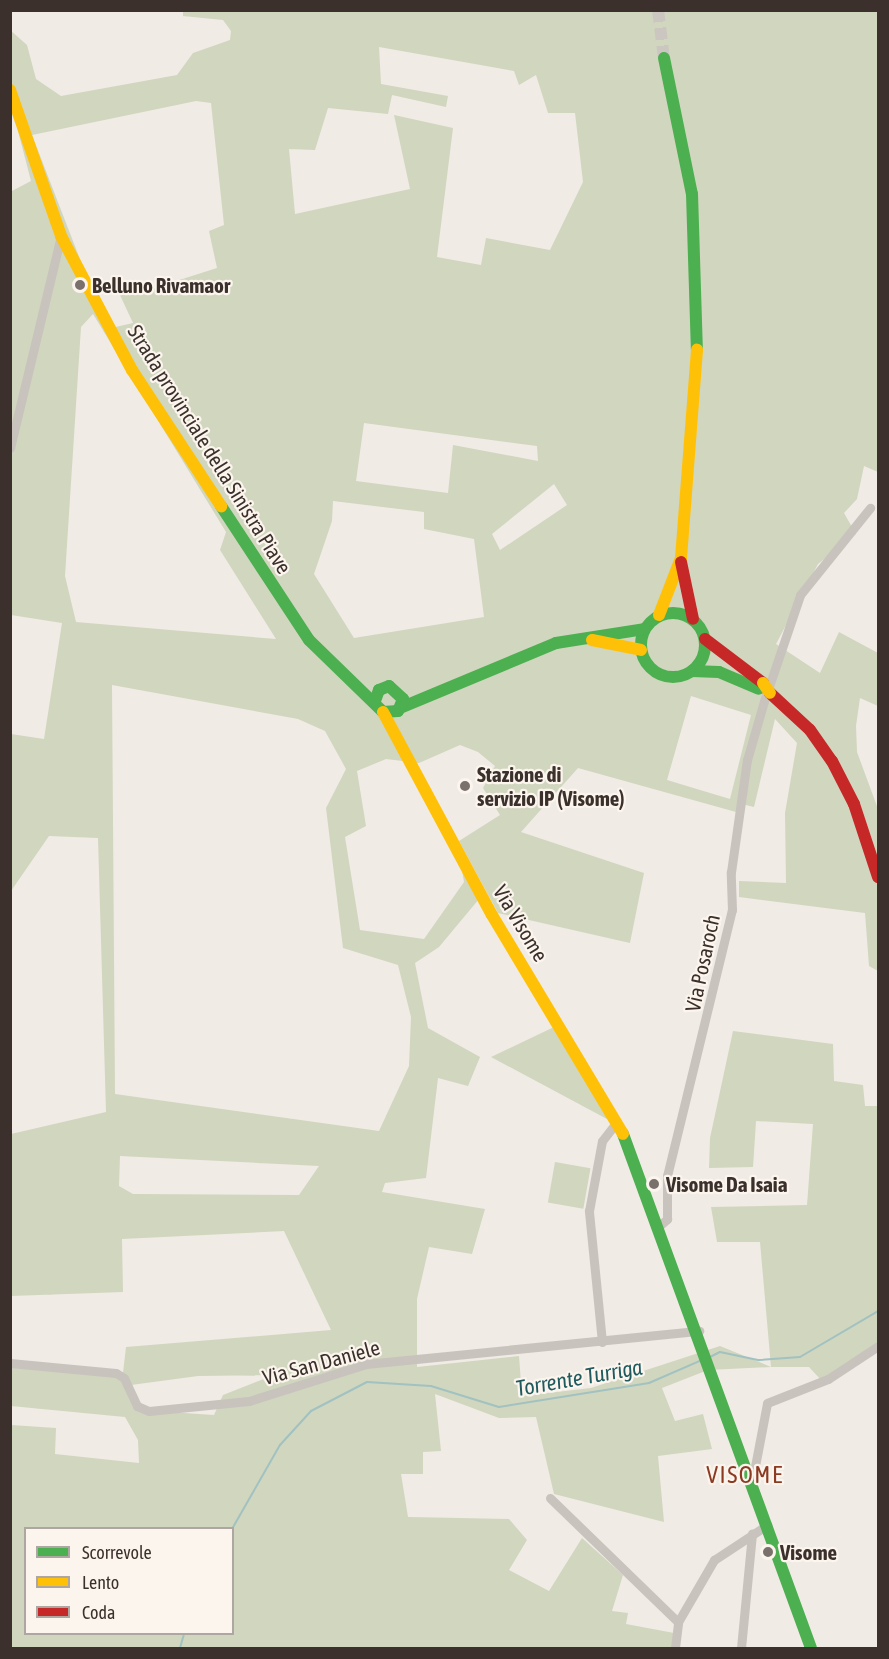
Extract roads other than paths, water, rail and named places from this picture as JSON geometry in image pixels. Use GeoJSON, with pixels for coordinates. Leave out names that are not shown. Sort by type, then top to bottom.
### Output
{"type":"FeatureCollection","features":[{"type":"Feature","properties":{"kind":"street"},"geometry":{"type":"LineString","coordinates":[[641,650],[644,630],[659,615],[681,558],[692,450],[698,265],[692,194],[664,58]]}},
{"type":"Feature","properties":{"kind":"street","name":"Strada provinciale della Sinistra Piave"},"geometry":{"type":"LineString","coordinates":[[10,90],[61,236],[132,370],[297,625],[352,676],[383,712]]}},
{"type":"Feature","properties":{"kind":"street"},"geometry":{"type":"LineString","coordinates":[[10,448],[61,236]]}},
{"type":"Feature","properties":{"kind":"street","name":"Via Posaroch"},"geometry":{"type":"LineString","coordinates":[[659,1226],[667,1219],[667,1176],[729,922],[747,760],[766,693],[804,589],[870,508]]}},
{"type":"Feature","properties":{"kind":"street"},"geometry":{"type":"LineString","coordinates":[[681,558],[693,620],[705,639],[810,730],[832,761],[854,804],[879,877]]}},
{"type":"Feature","properties":{"kind":"street"},"geometry":{"type":"LineString","coordinates":[[659,615],[678,613],[693,620]]}},
{"type":"Feature","properties":{"kind":"street"},"geometry":{"type":"LineString","coordinates":[[383,712],[399,709],[535,650],[582,638],[644,630]]}},
{"type":"Feature","properties":{"kind":"street"},"geometry":{"type":"LineString","coordinates":[[582,638],[641,650],[661,675],[692,671],[719,672],[766,693]]}},
{"type":"Feature","properties":{"kind":"street"},"geometry":{"type":"LineString","coordinates":[[692,671],[704,656],[705,639]]}},
{"type":"Feature","properties":{"kind":"street","name":"Strada provinciale della Sinistra Piave"},"geometry":{"type":"LineString","coordinates":[[352,676],[382,688],[400,691]]}},
{"type":"Feature","properties":{"kind":"street"},"geometry":{"type":"LineString","coordinates":[[375,701],[382,688]]}},
{"type":"Feature","properties":{"kind":"street"},"geometry":{"type":"LineString","coordinates":[[395,741],[400,691],[434,693]]}},
{"type":"Feature","properties":{"kind":"street","name":"Via Visome"},"geometry":{"type":"LineString","coordinates":[[383,712],[395,741],[617,1122],[699,1331],[752,1482]]}},
{"type":"Feature","properties":{"kind":"street"},"geometry":{"type":"LineString","coordinates":[[602,1342],[590,1211],[602,1141],[617,1122]]}},
{"type":"Feature","properties":{"kind":"street","name":"Via San Daniele"},"geometry":{"type":"LineString","coordinates":[[10,1363],[116,1372],[124,1378],[137,1406],[149,1412],[249,1401],[366,1364],[699,1331]]}},
{"type":"Feature","properties":{"kind":"street"},"geometry":{"type":"LineString","coordinates":[[811,1648],[752,1482],[767,1403],[828,1378],[879,1346]]}},
{"type":"Feature","properties":{"kind":"street"},"geometry":{"type":"LineString","coordinates":[[550,1497],[678,1622]]}},
{"type":"Feature","properties":{"kind":"street"},"geometry":{"type":"LineString","coordinates":[[675,1648],[678,1622],[714,1560],[767,1525]]}},
{"type":"Feature","properties":{"kind":"street"},"geometry":{"type":"LineString","coordinates":[[741,1648],[752,1534]]}},
{"type":"Feature","properties":{"kind":"waterway","name":"Torrente Turriga"},"geometry":{"type":"LineString","coordinates":[[710,1357],[720,1352],[759,1360],[800,1357],[878,1311]]}},
{"type":"Feature","properties":{"kind":"waterway","name":"Torrente Turriga"},"geometry":{"type":"LineString","coordinates":[[233,1527],[280,1445],[311,1411],[367,1382],[431,1386],[499,1407],[649,1383],[702,1360]]}},
{"type":"Feature","properties":{"kind":"waterway","name":"Torrente Turriga"},"geometry":{"type":"LineString","coordinates":[[180,1648],[184,1635]]}},
{"type":"Feature","properties":{"kind":"tunnel"},"geometry":{"type":"LineString","coordinates":[[658,10],[664,58]]}},
{"type":"Feature","properties":{"kind":"place","name":"Belluno Rivamaor"},"geometry":{"type":"Point","coordinates":[80,285]}},
{"type":"Feature","properties":{"kind":"place","name":"Stazione di servizio IP (Visome)"},"geometry":{"type":"Point","coordinates":[465,786]}},
{"type":"Feature","properties":{"kind":"place","name":"Visome Da Isaia"},"geometry":{"type":"Point","coordinates":[654,1184]}},
{"type":"Feature","properties":{"kind":"place","name":"Visome"},"geometry":{"type":"Point","coordinates":[768,1552]}},
{"type":"Feature","properties":{"kind":"district","name":"VISOME"},"geometry":{"type":"Point","coordinates":[745,1475]}}]}
